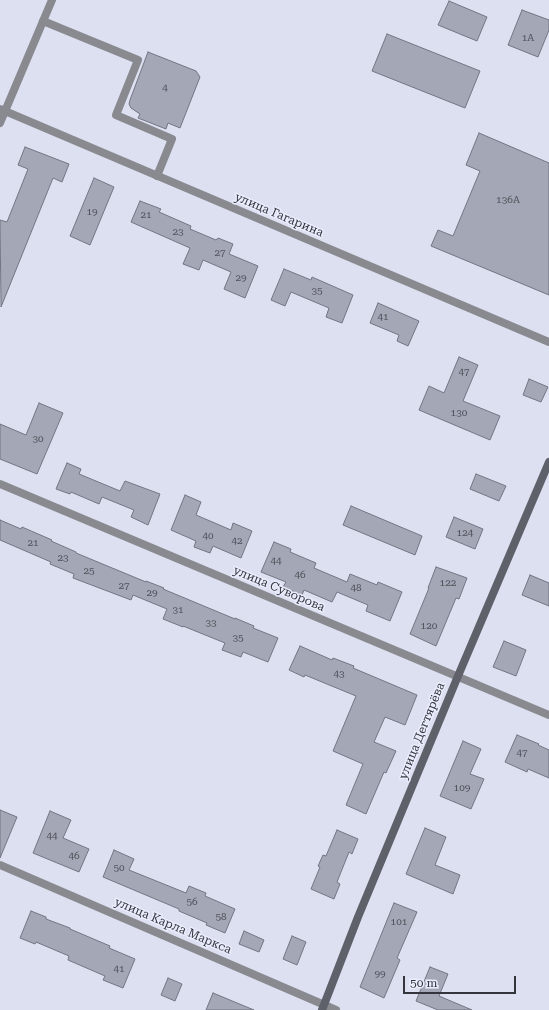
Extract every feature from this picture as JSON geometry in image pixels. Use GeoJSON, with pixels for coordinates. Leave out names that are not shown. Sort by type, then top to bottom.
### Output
{"type":"FeatureCollection","features":[{"type":"Feature","properties":{"kind":"main road","name":"улица Дегтярёва"},"geometry":{"type":"LineString","coordinates":[[323,1007],[361,910],[458,676],[549,462]]}},
{"type":"Feature","properties":{"kind":"street"},"geometry":{"type":"LineString","coordinates":[[0,123],[2,110],[44,21],[52,0]]}},
{"type":"Feature","properties":{"kind":"street"},"geometry":{"type":"LineString","coordinates":[[44,21],[138,60],[116,115],[172,139],[157,176]]}},
{"type":"Feature","properties":{"kind":"street","name":"улица Гагарина"},"geometry":{"type":"LineString","coordinates":[[2,110],[549,342]]}},
{"type":"Feature","properties":{"kind":"street","name":"улица Суворова"},"geometry":{"type":"LineString","coordinates":[[0,484],[549,715]]}},
{"type":"Feature","properties":{"kind":"street","name":"улица Карла Маркса"},"geometry":{"type":"LineString","coordinates":[[0,864],[323,1007],[336,1010]]}},
{"type":"Feature","properties":{"kind":"building"},"geometry":{"type":"Polygon","coordinates":[[[449,1],[487,17],[477,41],[438,25],[449,1]]]}},
{"type":"Feature","properties":{"kind":"building"},"geometry":{"type":"Polygon","coordinates":[[[522,10],[549,20],[549,30],[538,57],[508,45],[522,10]]]}},
{"type":"Feature","properties":{"kind":"building"},"geometry":{"type":"Polygon","coordinates":[[[387,34],[480,71],[465,108],[372,71],[387,34]]]}},
{"type":"Feature","properties":{"kind":"building"},"geometry":{"type":"Polygon","coordinates":[[[148,52],[196,71],[200,77],[180,128],[168,123],[166,129],[138,118],[140,114],[131,108],[129,104],[148,52]]]}},
{"type":"Feature","properties":{"kind":"building"},"geometry":{"type":"Polygon","coordinates":[[[479,133],[549,163],[549,295],[431,246],[438,230],[453,236],[480,171],[466,165],[479,133]]]}},
{"type":"Feature","properties":{"kind":"building"},"geometry":{"type":"Polygon","coordinates":[[[25,147],[69,164],[62,182],[53,178],[1,307],[0,220],[7,222],[28,169],[18,165],[25,147]]]}},
{"type":"Feature","properties":{"kind":"building"},"geometry":{"type":"Polygon","coordinates":[[[94,178],[114,187],[90,245],[70,236],[94,178]]]}},
{"type":"Feature","properties":{"kind":"building"},"geometry":{"type":"Polygon","coordinates":[[[140,201],[161,209],[159,212],[191,226],[190,229],[216,240],[218,238],[233,244],[229,254],[258,266],[245,298],[224,289],[231,272],[203,260],[199,270],[183,264],[190,248],[131,222],[140,201]]]}},
{"type":"Feature","properties":{"kind":"building"},"geometry":{"type":"Polygon","coordinates":[[[284,269],[311,280],[312,277],[353,295],[342,323],[326,317],[329,308],[291,292],[285,306],[271,300],[284,269]]]}},
{"type":"Feature","properties":{"kind":"building"},"geometry":{"type":"Polygon","coordinates":[[[378,303],[419,321],[408,346],[397,341],[399,335],[370,323],[378,303]]]}},
{"type":"Feature","properties":{"kind":"building"},"geometry":{"type":"Polygon","coordinates":[[[459,357],[478,365],[463,401],[500,416],[490,440],[419,410],[429,386],[444,393],[459,357]]]}},
{"type":"Feature","properties":{"kind":"building"},"geometry":{"type":"Polygon","coordinates":[[[529,379],[548,387],[541,402],[523,395],[529,379]]]}},
{"type":"Feature","properties":{"kind":"building"},"geometry":{"type":"Polygon","coordinates":[[[39,403],[63,413],[37,474],[0,459],[0,424],[26,435],[39,403]]]}},
{"type":"Feature","properties":{"kind":"building"},"geometry":{"type":"Polygon","coordinates":[[[67,463],[81,469],[79,474],[120,491],[125,481],[160,494],[148,525],[131,517],[134,510],[102,497],[99,504],[71,492],[70,494],[56,489],[67,463]]]}},
{"type":"Feature","properties":{"kind":"building"},"geometry":{"type":"Polygon","coordinates":[[[476,474],[506,486],[499,501],[470,489],[476,474]]]}},
{"type":"Feature","properties":{"kind":"building"},"geometry":{"type":"Polygon","coordinates":[[[185,495],[201,502],[196,515],[231,530],[233,523],[252,531],[241,558],[213,546],[210,553],[194,547],[196,541],[171,530],[185,495]]]}},
{"type":"Feature","properties":{"kind":"building"},"geometry":{"type":"Polygon","coordinates":[[[351,506],[422,536],[415,555],[343,525],[351,506]]]}},
{"type":"Feature","properties":{"kind":"building"},"geometry":{"type":"Polygon","coordinates":[[[454,517],[483,529],[475,549],[446,537],[454,517]]]}},
{"type":"Feature","properties":{"kind":"building"},"geometry":{"type":"Polygon","coordinates":[[[0,520],[21,529],[22,527],[52,540],[51,541],[76,553],[164,588],[163,589],[254,626],[253,628],[278,638],[268,662],[243,652],[241,657],[222,650],[225,643],[163,619],[167,609],[133,595],[131,600],[73,578],[74,574],[50,564],[51,562],[0,540],[0,520]]]}},
{"type":"Feature","properties":{"kind":"building"},"geometry":{"type":"Polygon","coordinates":[[[274,542],[291,549],[290,552],[316,563],[314,568],[347,582],[350,574],[377,585],[378,582],[402,592],[390,621],[366,611],[368,605],[337,592],[332,602],[304,590],[302,595],[283,587],[286,582],[261,572],[274,542]]]}},
{"type":"Feature","properties":{"kind":"building"},"geometry":{"type":"Polygon","coordinates":[[[436,567],[467,578],[459,599],[456,598],[436,646],[410,634],[436,567]]]}},
{"type":"Feature","properties":{"kind":"building"},"geometry":{"type":"Polygon","coordinates":[[[530,575],[549,583],[549,606],[522,595],[530,575]]]}},
{"type":"Feature","properties":{"kind":"building"},"geometry":{"type":"Polygon","coordinates":[[[504,641],[526,650],[516,676],[493,667],[504,641]]]}},
{"type":"Feature","properties":{"kind":"building"},"geometry":{"type":"Polygon","coordinates":[[[300,646],[332,660],[333,658],[354,666],[353,668],[417,695],[405,725],[385,717],[374,742],[396,751],[386,773],[384,772],[366,814],[346,805],[363,764],[333,751],[356,696],[289,670],[300,646]]]}},
{"type":"Feature","properties":{"kind":"building"},"geometry":{"type":"Polygon","coordinates":[[[517,735],[549,750],[549,778],[528,769],[527,772],[505,762],[517,735]]]}},
{"type":"Feature","properties":{"kind":"building"},"geometry":{"type":"Polygon","coordinates":[[[463,741],[481,749],[470,774],[484,779],[471,809],[440,796],[463,741]]]}},
{"type":"Feature","properties":{"kind":"building"},"geometry":{"type":"Polygon","coordinates":[[[0,810],[17,817],[0,858],[0,810]]]}},
{"type":"Feature","properties":{"kind":"building"},"geometry":{"type":"Polygon","coordinates":[[[50,811],[71,820],[63,838],[89,849],[79,872],[33,853],[50,811]]]}},
{"type":"Feature","properties":{"kind":"building"},"geometry":{"type":"Polygon","coordinates":[[[425,828],[446,837],[435,865],[460,875],[453,894],[406,874],[425,828]]]}},
{"type":"Feature","properties":{"kind":"building"},"geometry":{"type":"Polygon","coordinates":[[[337,830],[358,839],[352,854],[349,852],[337,882],[340,884],[334,899],[311,889],[320,867],[318,866],[323,855],[326,856],[337,830]]]}},
{"type":"Feature","properties":{"kind":"building"},"geometry":{"type":"Polygon","coordinates":[[[114,850],[134,859],[129,870],[186,893],[189,886],[206,893],[205,896],[235,909],[225,933],[206,925],[207,923],[179,911],[179,909],[103,877],[114,850]]]}},
{"type":"Feature","properties":{"kind":"building"},"geometry":{"type":"Polygon","coordinates":[[[394,903],[417,912],[397,958],[400,960],[384,998],[360,987],[394,903]]]}},
{"type":"Feature","properties":{"kind":"building"},"geometry":{"type":"Polygon","coordinates":[[[31,911],[46,917],[46,919],[110,946],[109,948],[135,959],[123,988],[103,980],[105,976],[68,960],[69,956],[36,942],[35,944],[20,938],[31,911]]]}},
{"type":"Feature","properties":{"kind":"building"},"geometry":{"type":"Polygon","coordinates":[[[244,931],[264,940],[259,952],[239,944],[244,931]]]}},
{"type":"Feature","properties":{"kind":"building"},"geometry":{"type":"Polygon","coordinates":[[[292,936],[306,942],[297,965],[283,959],[292,936]]]}},
{"type":"Feature","properties":{"kind":"building"},"geometry":{"type":"Polygon","coordinates":[[[430,967],[448,974],[439,996],[472,1010],[438,1010],[416,1001],[430,967]]]}},
{"type":"Feature","properties":{"kind":"building"},"geometry":{"type":"Polygon","coordinates":[[[168,978],[182,984],[175,1001],[161,995],[168,978]]]}},
{"type":"Feature","properties":{"kind":"building"},"geometry":{"type":"Polygon","coordinates":[[[213,993],[254,1010],[206,1010],[213,993]]]}}]}
